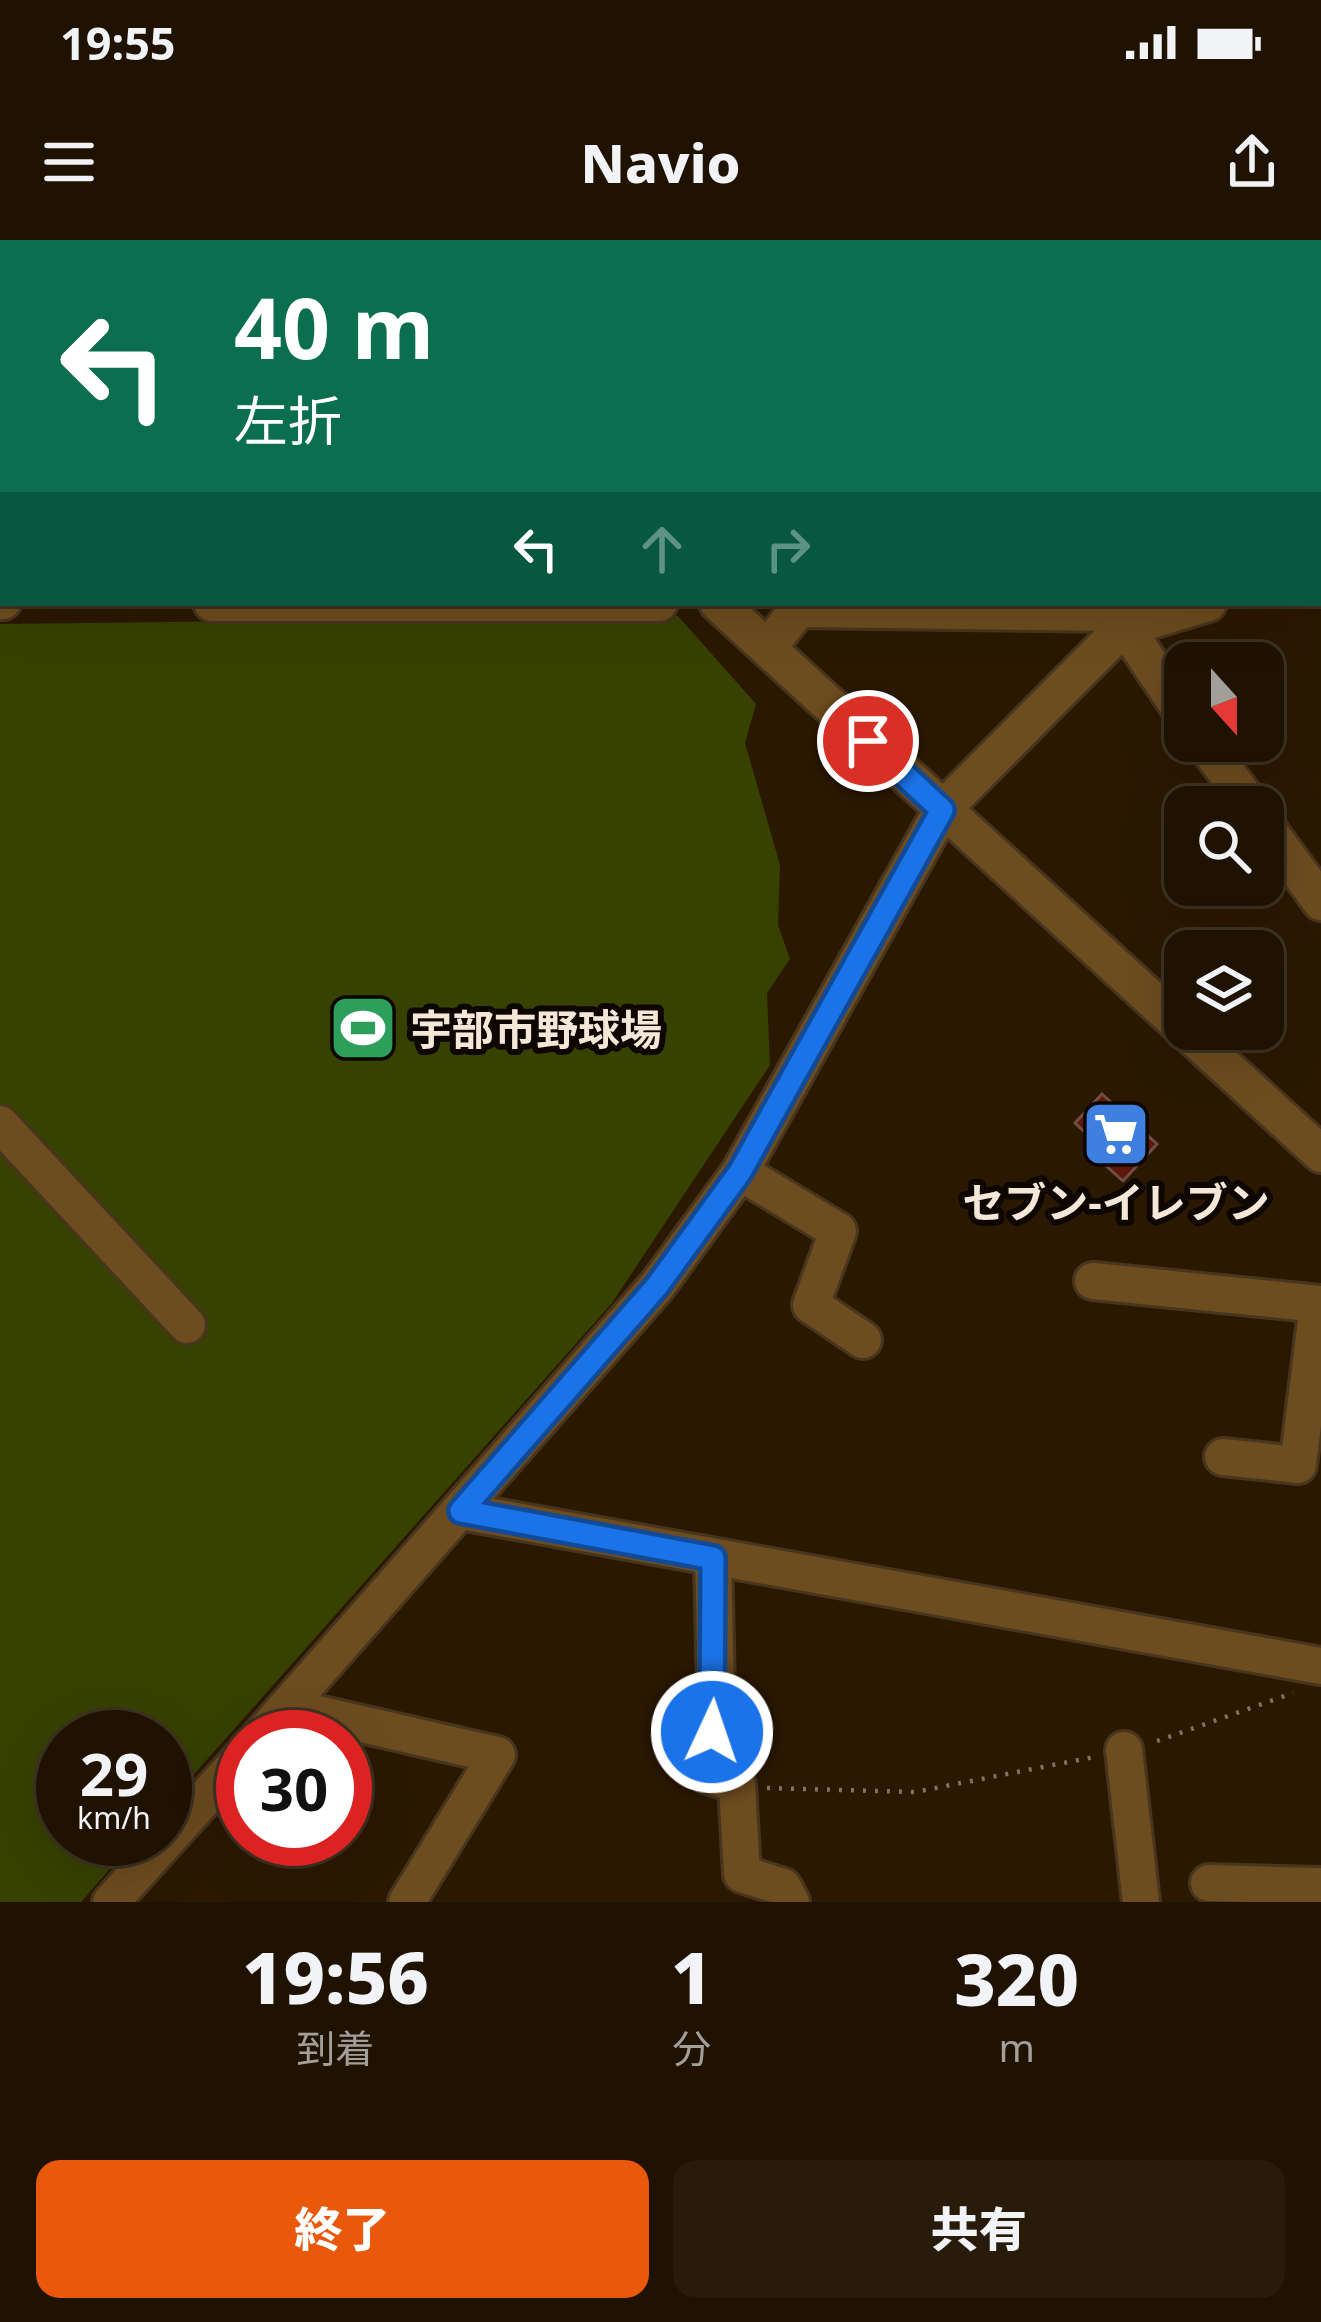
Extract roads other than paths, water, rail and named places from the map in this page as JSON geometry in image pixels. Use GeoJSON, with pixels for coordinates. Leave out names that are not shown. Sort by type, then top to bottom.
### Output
{"type":"FeatureCollection","features":[{"type":"Feature","properties":{"kind":"street"},"geometry":{"type":"LineString","coordinates":[[721,606],[1321,1154]]}},
{"type":"Feature","properties":{"kind":"street"},"geometry":{"type":"LineString","coordinates":[[768,648],[798,609],[808,606],[1116,615],[1185,606]]}},
{"type":"Feature","properties":{"kind":"street"},"geometry":{"type":"LineString","coordinates":[[1116,615],[1164,685]]}},
{"type":"Feature","properties":{"kind":"street"},"geometry":{"type":"LineString","coordinates":[[284,1710],[657,1286],[740,1172],[942,810],[1116,615]]}},
{"type":"Feature","properties":{"kind":"street"},"geometry":{"type":"LineString","coordinates":[[1284,852],[1321,902]]}},
{"type":"Feature","properties":{"kind":"street"},"geometry":{"type":"LineString","coordinates":[[0,1124],[188,1325]]}},
{"type":"Feature","properties":{"kind":"street"},"geometry":{"type":"LineString","coordinates":[[740,1172],[838,1231],[811,1304],[863,1340]]}},
{"type":"Feature","properties":{"kind":"street"},"geometry":{"type":"LineString","coordinates":[[1093,1281],[1319,1304],[1298,1466],[1223,1456]]}},
{"type":"Feature","properties":{"kind":"street"},"geometry":{"type":"LineString","coordinates":[[461,1511],[1318,1665]]}},
{"type":"Feature","properties":{"kind":"street"},"geometry":{"type":"LineString","coordinates":[[713,1558],[716,1690],[708,1774],[737,1785],[742,1874],[783,1887],[791,1902]]}},
{"type":"Feature","properties":{"kind":"street"},"geometry":{"type":"LineString","coordinates":[[287,1707],[497,1755],[407,1902]]}},
{"type":"Feature","properties":{"kind":"street"},"geometry":{"type":"LineString","coordinates":[[1124,1750],[1142,1902]]}},
{"type":"Feature","properties":{"kind":"street"},"geometry":{"type":"LineString","coordinates":[[111,1902],[216,1786]]}},
{"type":"Feature","properties":{"kind":"street"},"geometry":{"type":"LineString","coordinates":[[1209,1883],[1321,1886]]}},
{"type":"Feature","properties":{"kind":"place","name":"宇部市野球場"},"geometry":{"type":"Point","coordinates":[363,1028]}},
{"type":"Feature","properties":{"kind":"place","name":"セブン-イレブン"},"geometry":{"type":"Point","coordinates":[1116,1134]}}]}
